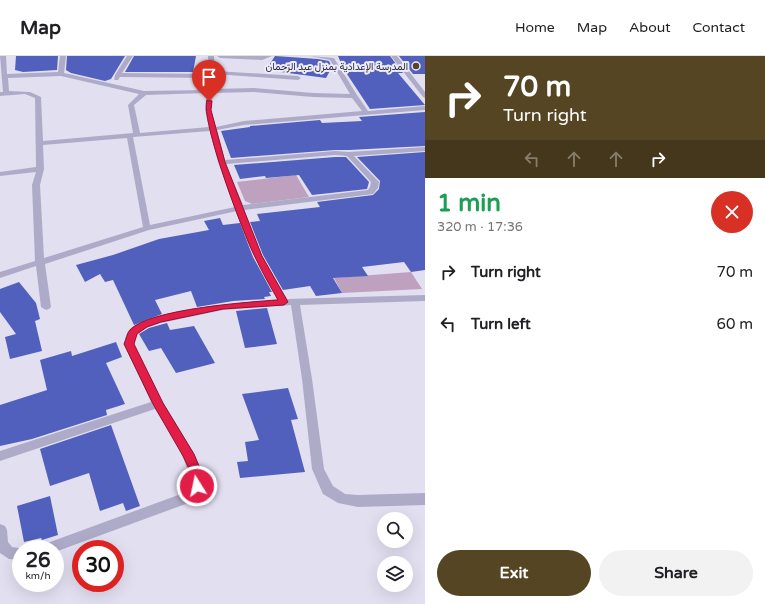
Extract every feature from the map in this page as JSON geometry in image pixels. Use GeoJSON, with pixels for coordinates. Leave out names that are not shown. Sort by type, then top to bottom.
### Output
{"type":"FeatureCollection","features":[{"type":"Feature","properties":{"kind":"street"},"geometry":{"type":"LineString","coordinates":[[3,56],[3,94],[32,94],[38,97],[40,169],[36,185],[40,263],[46,307]]}},
{"type":"Feature","properties":{"kind":"street"},"geometry":{"type":"LineString","coordinates":[[62,74],[63,56]]}},
{"type":"Feature","properties":{"kind":"street"},"geometry":{"type":"LineString","coordinates":[[112,86],[130,56]]}},
{"type":"Feature","properties":{"kind":"street"},"geometry":{"type":"LineString","coordinates":[[211,56],[212,74],[208,110],[213,129],[222,162],[258,256],[289,302],[308,386],[318,469],[328,490],[343,499],[358,501],[425,499]]}},
{"type":"Feature","properties":{"kind":"street"},"geometry":{"type":"LineString","coordinates":[[220,56],[257,58],[268,56]]}},
{"type":"Feature","properties":{"kind":"street"},"geometry":{"type":"LineString","coordinates":[[313,56],[332,59],[354,96],[368,113]]}},
{"type":"Feature","properties":{"kind":"street"},"geometry":{"type":"LineString","coordinates":[[394,56],[425,96]]}},
{"type":"Feature","properties":{"kind":"street"},"geometry":{"type":"LineString","coordinates":[[4,76],[62,74],[144,93],[265,90],[314,95],[354,96]]}},
{"type":"Feature","properties":{"kind":"street"},"geometry":{"type":"LineString","coordinates":[[118,75],[212,74],[298,78]]}},
{"type":"Feature","properties":{"kind":"street"},"geometry":{"type":"LineString","coordinates":[[144,93],[131,105],[133,136],[143,213],[147,228]]}},
{"type":"Feature","properties":{"kind":"street"},"geometry":{"type":"LineString","coordinates":[[39,143],[213,129],[244,124],[425,108]]}},
{"type":"Feature","properties":{"kind":"street"},"geometry":{"type":"LineString","coordinates":[[222,162],[336,153],[350,154],[425,149]]}},
{"type":"Feature","properties":{"kind":"street"},"geometry":{"type":"LineString","coordinates":[[0,275],[147,228],[240,208],[370,192],[374,188],[374,182],[350,154]]}},
{"type":"Feature","properties":{"kind":"street"},"geometry":{"type":"LineString","coordinates":[[0,174],[40,169]]}},
{"type":"Feature","properties":{"kind":"street"},"geometry":{"type":"LineString","coordinates":[[64,543],[186,498],[197,486],[196,473],[188,454],[158,404],[129,344],[133,332],[144,325],[159,320],[216,308],[289,302],[425,298]]}},
{"type":"Feature","properties":{"kind":"street"},"geometry":{"type":"LineString","coordinates":[[0,456],[158,404]]}},
{"type":"Feature","properties":{"kind":"street"},"geometry":{"type":"LineString","coordinates":[[0,530],[2,545],[9,553],[12,553]]}},
{"type":"Feature","properties":{"kind":"shaded area"},"geometry":{"type":"Polygon","coordinates":[[[296,175],[309,197],[252,204],[245,201],[237,182],[296,175]]]}},
{"type":"Feature","properties":{"kind":"shaded area"},"geometry":{"type":"Polygon","coordinates":[[[411,272],[422,289],[342,293],[334,278],[411,272]]]}},
{"type":"Feature","properties":{"kind":"building"},"geometry":{"type":"Polygon","coordinates":[[[16,56],[58,56],[57,70],[23,72],[15,70],[16,56]]]}},
{"type":"Feature","properties":{"kind":"building"},"geometry":{"type":"Polygon","coordinates":[[[67,56],[125,56],[111,79],[105,81],[71,73],[66,70],[67,56]]]}},
{"type":"Feature","properties":{"kind":"building"},"geometry":{"type":"Polygon","coordinates":[[[134,56],[196,56],[193,72],[125,72],[134,56]]]}},
{"type":"Feature","properties":{"kind":"building"},"geometry":{"type":"Polygon","coordinates":[[[275,56],[329,61],[332,67],[326,78],[266,70],[275,56]]]}},
{"type":"Feature","properties":{"kind":"building"},"geometry":{"type":"Polygon","coordinates":[[[338,56],[390,56],[403,73],[398,73],[425,105],[370,109],[343,68],[338,56]]]}},
{"type":"Feature","properties":{"kind":"building","name":"المدرسة الإعدادية بمنزل عبد الرّحمان"},"geometry":{"type":"Polygon","coordinates":[[[399,56],[425,56],[425,74],[413,74],[399,56]]]}},
{"type":"Feature","properties":{"kind":"building"},"geometry":{"type":"Polygon","coordinates":[[[425,112],[425,146],[335,150],[231,158],[221,131],[250,126],[320,120],[322,123],[362,121],[359,117],[425,112]]]}},
{"type":"Feature","properties":{"kind":"building"},"geometry":{"type":"Polygon","coordinates":[[[425,152],[425,270],[411,272],[404,262],[362,267],[368,276],[333,278],[342,293],[316,296],[310,286],[283,290],[263,255],[250,222],[260,221],[257,214],[320,207],[317,202],[373,195],[379,189],[380,181],[357,157],[425,152]]]}},
{"type":"Feature","properties":{"kind":"building"},"geometry":{"type":"Polygon","coordinates":[[[346,157],[369,182],[367,189],[312,195],[299,175],[266,178],[265,176],[240,179],[234,165],[346,157]]]}},
{"type":"Feature","properties":{"kind":"building"},"geometry":{"type":"Polygon","coordinates":[[[220,218],[223,225],[240,223],[253,257],[272,292],[269,292],[271,296],[264,297],[265,299],[233,301],[197,307],[191,291],[155,300],[162,314],[134,325],[113,280],[105,282],[100,274],[85,282],[76,265],[113,255],[159,239],[209,230],[204,221],[220,218]]]}},
{"type":"Feature","properties":{"kind":"building"},"geometry":{"type":"Polygon","coordinates":[[[19,282],[36,303],[40,319],[35,321],[42,351],[10,359],[5,337],[16,334],[0,312],[0,289],[19,282]]]}},
{"type":"Feature","properties":{"kind":"building"},"geometry":{"type":"Polygon","coordinates":[[[267,308],[277,344],[245,348],[236,311],[267,308]]]}},
{"type":"Feature","properties":{"kind":"building"},"geometry":{"type":"Polygon","coordinates":[[[167,323],[170,330],[194,326],[215,363],[176,373],[161,348],[149,351],[139,334],[149,328],[167,323]]]}},
{"type":"Feature","properties":{"kind":"building"},"geometry":{"type":"Polygon","coordinates":[[[116,342],[122,357],[106,363],[125,404],[106,410],[107,415],[32,439],[0,446],[0,405],[47,390],[40,360],[71,351],[72,356],[116,342]]]}},
{"type":"Feature","properties":{"kind":"building"},"geometry":{"type":"Polygon","coordinates":[[[288,388],[298,419],[291,420],[305,472],[240,478],[237,462],[248,461],[245,442],[259,440],[242,394],[288,388]]]}},
{"type":"Feature","properties":{"kind":"building"},"geometry":{"type":"Polygon","coordinates":[[[111,425],[140,506],[126,511],[123,503],[100,511],[89,473],[50,486],[40,449],[111,425]]]}},
{"type":"Feature","properties":{"kind":"building"},"geometry":{"type":"Polygon","coordinates":[[[50,496],[58,535],[42,540],[41,538],[24,540],[17,506],[50,496]]]}},
{"type":"Feature","properties":{"kind":"place","name":"المدرسة الإعدادية بمنزل عبد الرّحمان"},"geometry":{"type":"Point","coordinates":[416,66]}},
{"type":"Feature","properties":{"kind":"route"},"geometry":{"type":"LineString","coordinates":[[197,486],[196,473],[188,454],[158,404],[129,344],[133,332],[144,325],[159,320],[223,307],[284,302],[258,256],[222,162],[208,110],[209,101]]}}]}
